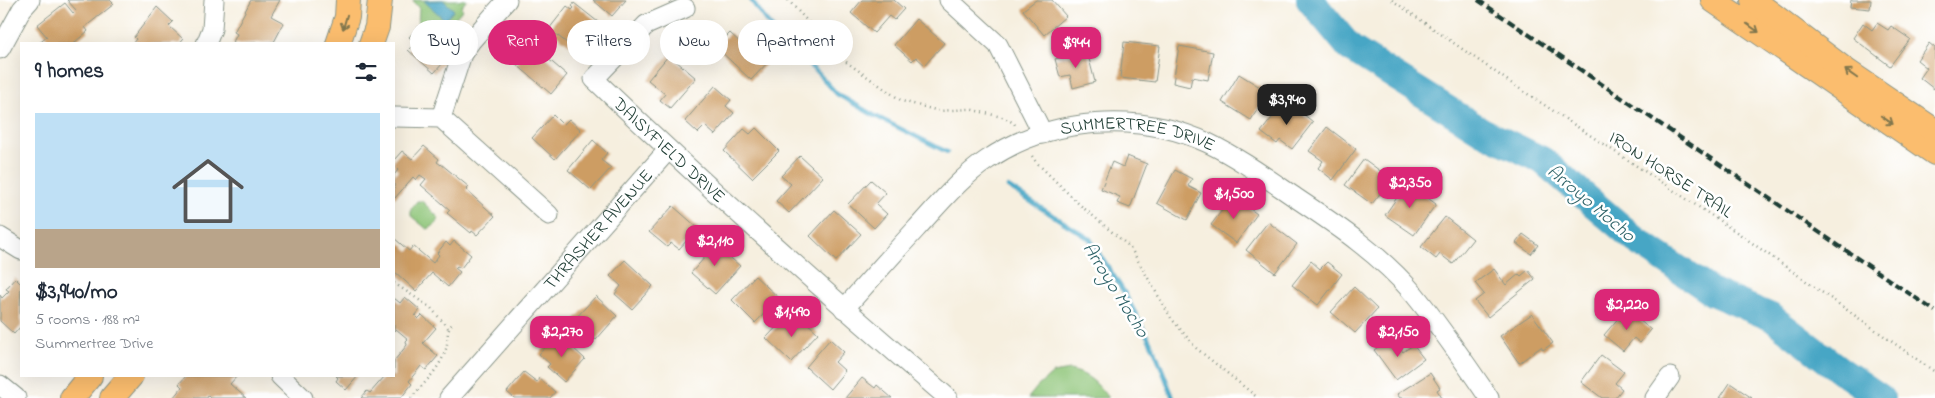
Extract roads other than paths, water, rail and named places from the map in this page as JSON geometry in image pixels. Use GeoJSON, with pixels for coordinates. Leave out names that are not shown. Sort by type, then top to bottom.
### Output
{"type":"FeatureCollection","features":[{"type":"Feature","properties":{"kind":"main road"},"geometry":{"type":"LineString","coordinates":[[339,42],[347,17],[348,0]]}},
{"type":"Feature","properties":{"kind":"main road"},"geometry":{"type":"LineString","coordinates":[[372,42],[377,27],[380,0]]}},
{"type":"Feature","properties":{"kind":"main road"},"geometry":{"type":"LineString","coordinates":[[1713,0],[1935,153]]}},
{"type":"Feature","properties":{"kind":"main road"},"geometry":{"type":"LineString","coordinates":[[1753,0],[1848,72],[1935,131]]}},
{"type":"Feature","properties":{"kind":"main road"},"geometry":{"type":"LineString","coordinates":[[72,398],[89,377]]}},
{"type":"Feature","properties":{"kind":"main road"},"geometry":{"type":"LineString","coordinates":[[112,398],[130,377]]}},
{"type":"Feature","properties":{"kind":"street"},"geometry":{"type":"LineString","coordinates":[[0,49],[22,10],[30,0]]}},
{"type":"Feature","properties":{"kind":"street"},"geometry":{"type":"LineString","coordinates":[[207,42],[212,29],[214,0]]}},
{"type":"Feature","properties":{"kind":"street"},"geometry":{"type":"LineString","coordinates":[[441,118],[462,54],[507,0]]}},
{"type":"Feature","properties":{"kind":"street"},"geometry":{"type":"LineString","coordinates":[[948,0],[998,45],[1043,134]]}},
{"type":"Feature","properties":{"kind":"street","name":"DAISYFIELD DRIVE"},"geometry":{"type":"LineString","coordinates":[[685,8],[646,25],[594,79],[668,150],[844,309],[948,398]]}},
{"type":"Feature","properties":{"kind":"street"},"geometry":{"type":"LineString","coordinates":[[395,117],[441,118],[549,215]]}},
{"type":"Feature","properties":{"kind":"street","name":"SUMMERTREE DRIVE"},"geometry":{"type":"LineString","coordinates":[[844,309],[935,207],[987,160],[1023,140],[1043,134],[1086,123],[1130,122],[1166,129],[1207,142],[1241,161],[1346,231],[1381,261],[1418,300],[1451,342],[1489,398]]}},
{"type":"Feature","properties":{"kind":"street","name":"THRASHER AVENUE"},"geometry":{"type":"LineString","coordinates":[[450,398],[668,150]]}},
{"type":"Feature","properties":{"kind":"street"},"geometry":{"type":"LineString","coordinates":[[0,237],[20,249]]}},
{"type":"Feature","properties":{"kind":"street"},"geometry":{"type":"LineString","coordinates":[[281,377],[303,398]]}},
{"type":"Feature","properties":{"kind":"street"},"geometry":{"type":"LineString","coordinates":[[1655,398],[1670,377]]}},
{"type":"Feature","properties":{"kind":"street"},"geometry":{"type":"LineString","coordinates":[[0,385],[16,398]]}},
{"type":"Feature","properties":{"kind":"water"},"geometry":{"type":"Polygon","coordinates":[[[443,0],[454,10],[445,20],[424,1],[443,0]]]}},
{"type":"Feature","properties":{"kind":"waterway","name":"Arroyo Mocho"},"geometry":{"type":"LineString","coordinates":[[751,0],[766,21],[796,54],[817,72],[837,94],[875,116],[947,152]]}},
{"type":"Feature","properties":{"kind":"waterway","name":"Arroyo Mocho"},"geometry":{"type":"LineString","coordinates":[[1310,0],[1350,48],[1482,131],[1542,160],[1636,240],[1712,292],[1771,317],[1840,370],[1881,398]]}},
{"type":"Feature","properties":{"kind":"waterway","name":"Arroyo Mocho"},"geometry":{"type":"LineString","coordinates":[[1008,187],[1090,239],[1124,292],[1155,351],[1173,398]]}},
{"type":"Feature","properties":{"kind":"railway"},"geometry":{"type":"LineString","coordinates":[[1478,0],[1935,311]]}}]}
